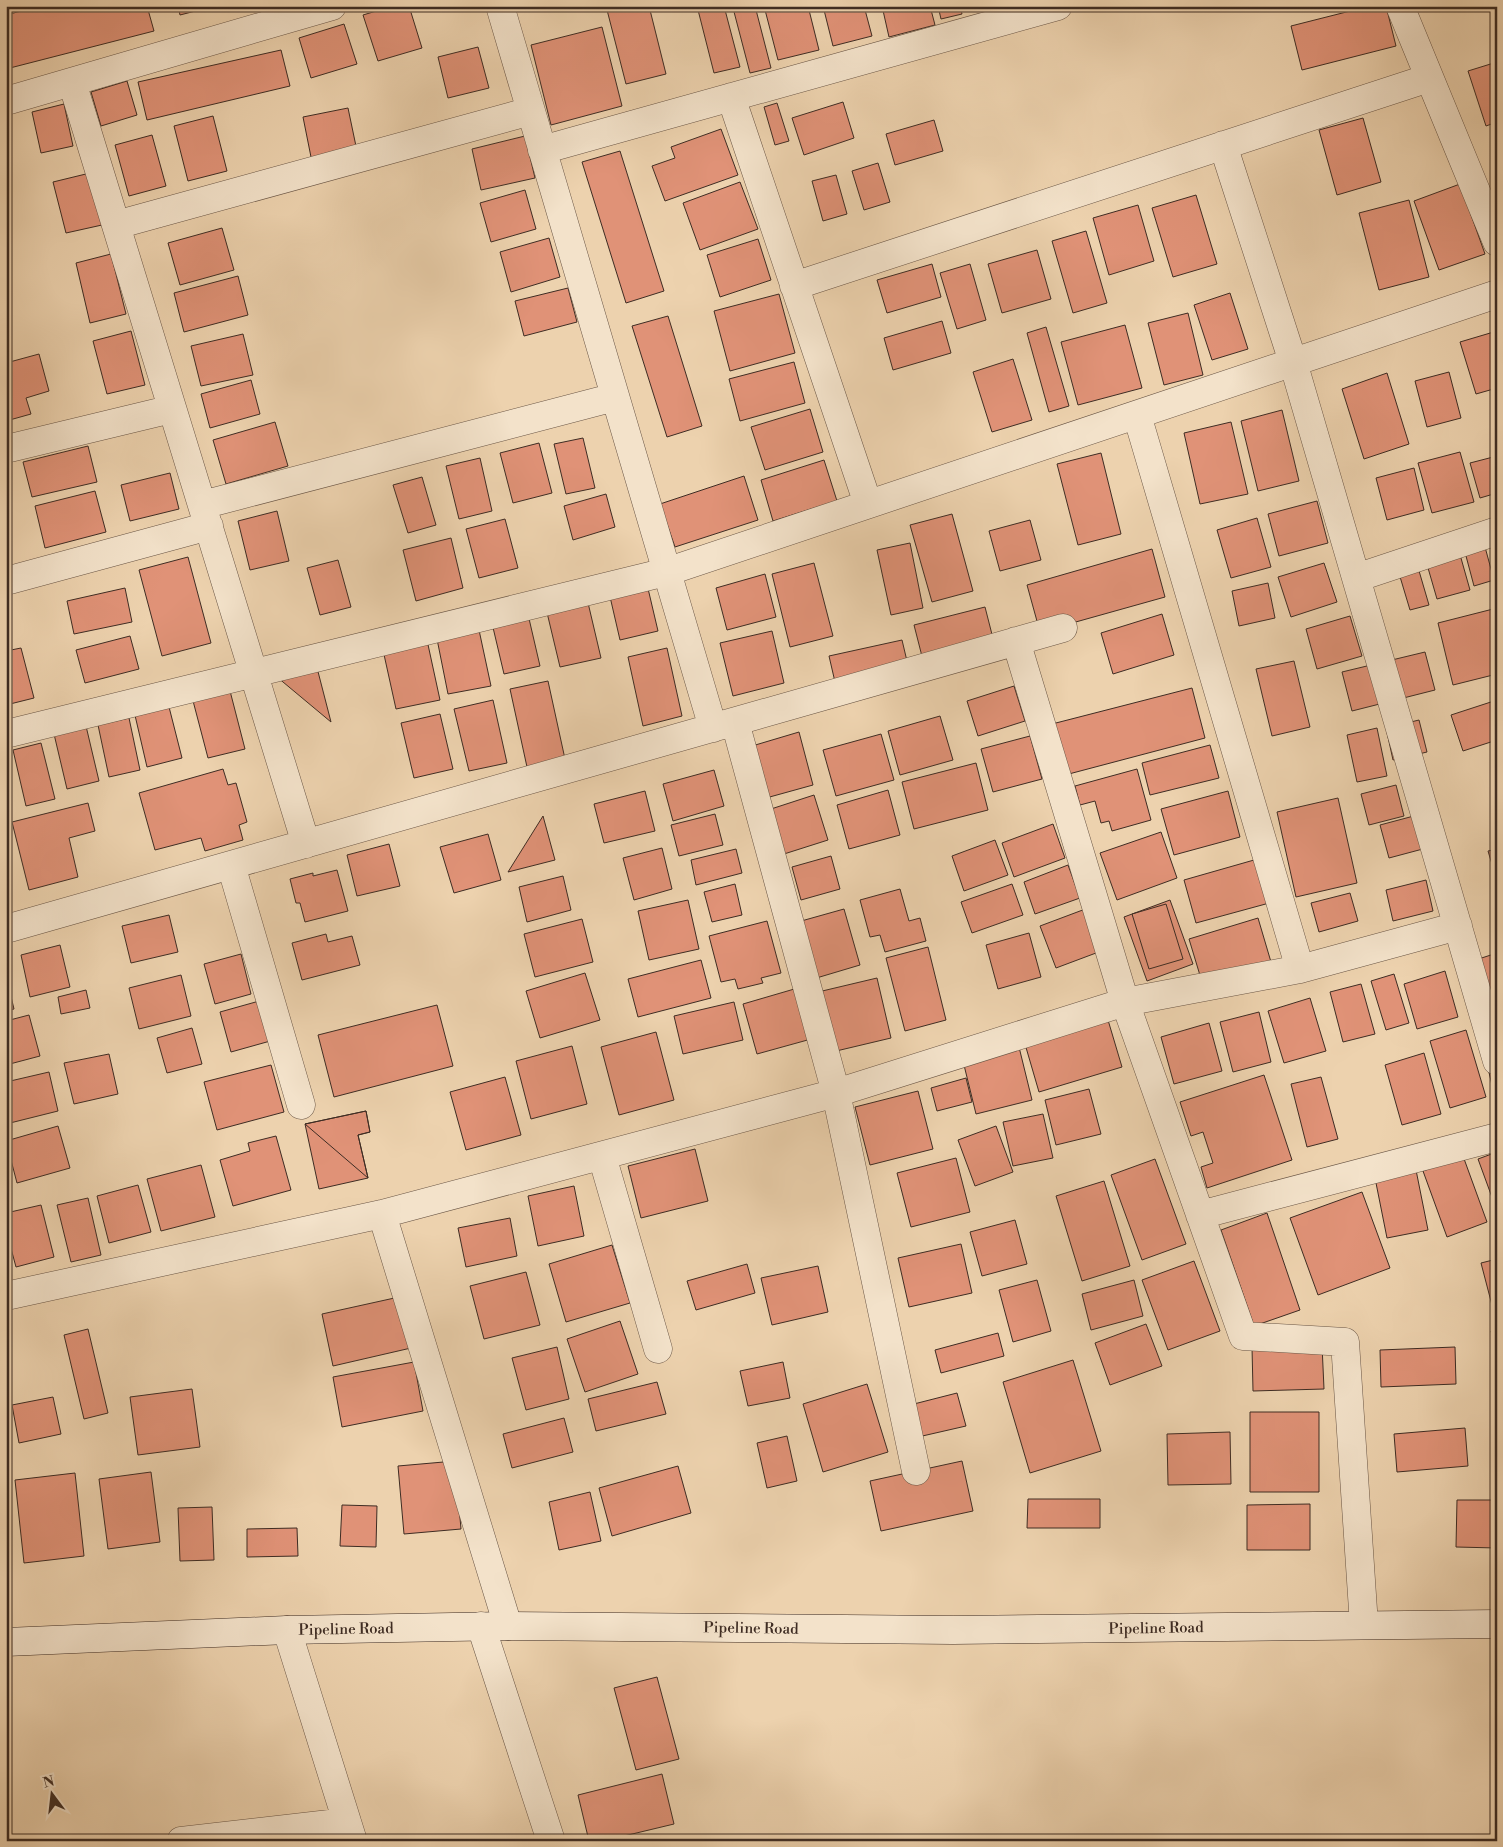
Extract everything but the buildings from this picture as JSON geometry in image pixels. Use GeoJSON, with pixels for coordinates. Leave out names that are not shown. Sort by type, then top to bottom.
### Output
{"type":"FeatureCollection","features":[{"type":"Feature","properties":{"kind":"street"},"geometry":{"type":"LineString","coordinates":[[6,101],[332,6]]}},
{"type":"Feature","properties":{"kind":"street"},"geometry":{"type":"LineString","coordinates":[[500,6],[666,572],[724,725],[836,1093],[916,1471]]}},
{"type":"Feature","properties":{"kind":"street"},"geometry":{"type":"LineString","coordinates":[[542,150],[1058,6]]}},
{"type":"Feature","properties":{"kind":"street"},"geometry":{"type":"LineString","coordinates":[[1400,6],[1497,242]]}},
{"type":"Feature","properties":{"kind":"street"},"geometry":{"type":"LineString","coordinates":[[794,286],[1429,78]]}},
{"type":"Feature","properties":{"kind":"street"},"geometry":{"type":"LineString","coordinates":[[72,82],[306,844]]}},
{"type":"Feature","properties":{"kind":"street"},"geometry":{"type":"LineString","coordinates":[[731,97],[868,504]]}},
{"type":"Feature","properties":{"kind":"street"},"geometry":{"type":"LineString","coordinates":[[116,225],[531,111]]}},
{"type":"Feature","properties":{"kind":"street"},"geometry":{"type":"LineString","coordinates":[[1223,145],[1293,362],[1497,1061]]}},
{"type":"Feature","properties":{"kind":"street"},"geometry":{"type":"LineString","coordinates":[[6,734],[666,572],[1497,294]]}},
{"type":"Feature","properties":{"kind":"street"},"geometry":{"type":"LineString","coordinates":[[6,581],[205,516],[615,398]]}},
{"type":"Feature","properties":{"kind":"street"},"geometry":{"type":"LineString","coordinates":[[6,449],[172,409]]}},
{"type":"Feature","properties":{"kind":"street"},"geometry":{"type":"LineString","coordinates":[[1137,414],[1300,968]]}},
{"type":"Feature","properties":{"kind":"street"},"geometry":{"type":"LineString","coordinates":[[1356,578],[1497,531]]}},
{"type":"Feature","properties":{"kind":"street"},"geometry":{"type":"LineString","coordinates":[[6,929],[1063,628]]}},
{"type":"Feature","properties":{"kind":"street"},"geometry":{"type":"LineString","coordinates":[[1016,641],[1125,1002],[1243,1336],[1345,1342],[1364,1625]]}},
{"type":"Feature","properties":{"kind":"street"},"geometry":{"type":"LineString","coordinates":[[232,865],[301,1105]]}},
{"type":"Feature","properties":{"kind":"street"},"geometry":{"type":"LineString","coordinates":[[6,1296],[382,1214],[836,1093],[1125,1002],[1300,968],[1458,926]]}},
{"type":"Feature","properties":{"kind":"street"},"geometry":{"type":"LineString","coordinates":[[1200,1215],[1497,1137]]}},
{"type":"Feature","properties":{"kind":"street"},"geometry":{"type":"LineString","coordinates":[[602,1156],[658,1349]]}},
{"type":"Feature","properties":{"kind":"street"},"geometry":{"type":"LineString","coordinates":[[382,1214],[495,1626],[551,1841]]}},
{"type":"Feature","properties":{"kind":"street","name":"Pipeline Road"},"geometry":{"type":"LineString","coordinates":[[6,1642],[287,1630],[495,1626],[962,1630],[1497,1624]]}},
{"type":"Feature","properties":{"kind":"street"},"geometry":{"type":"LineString","coordinates":[[181,1841],[350,1831],[287,1630]]}}]}
